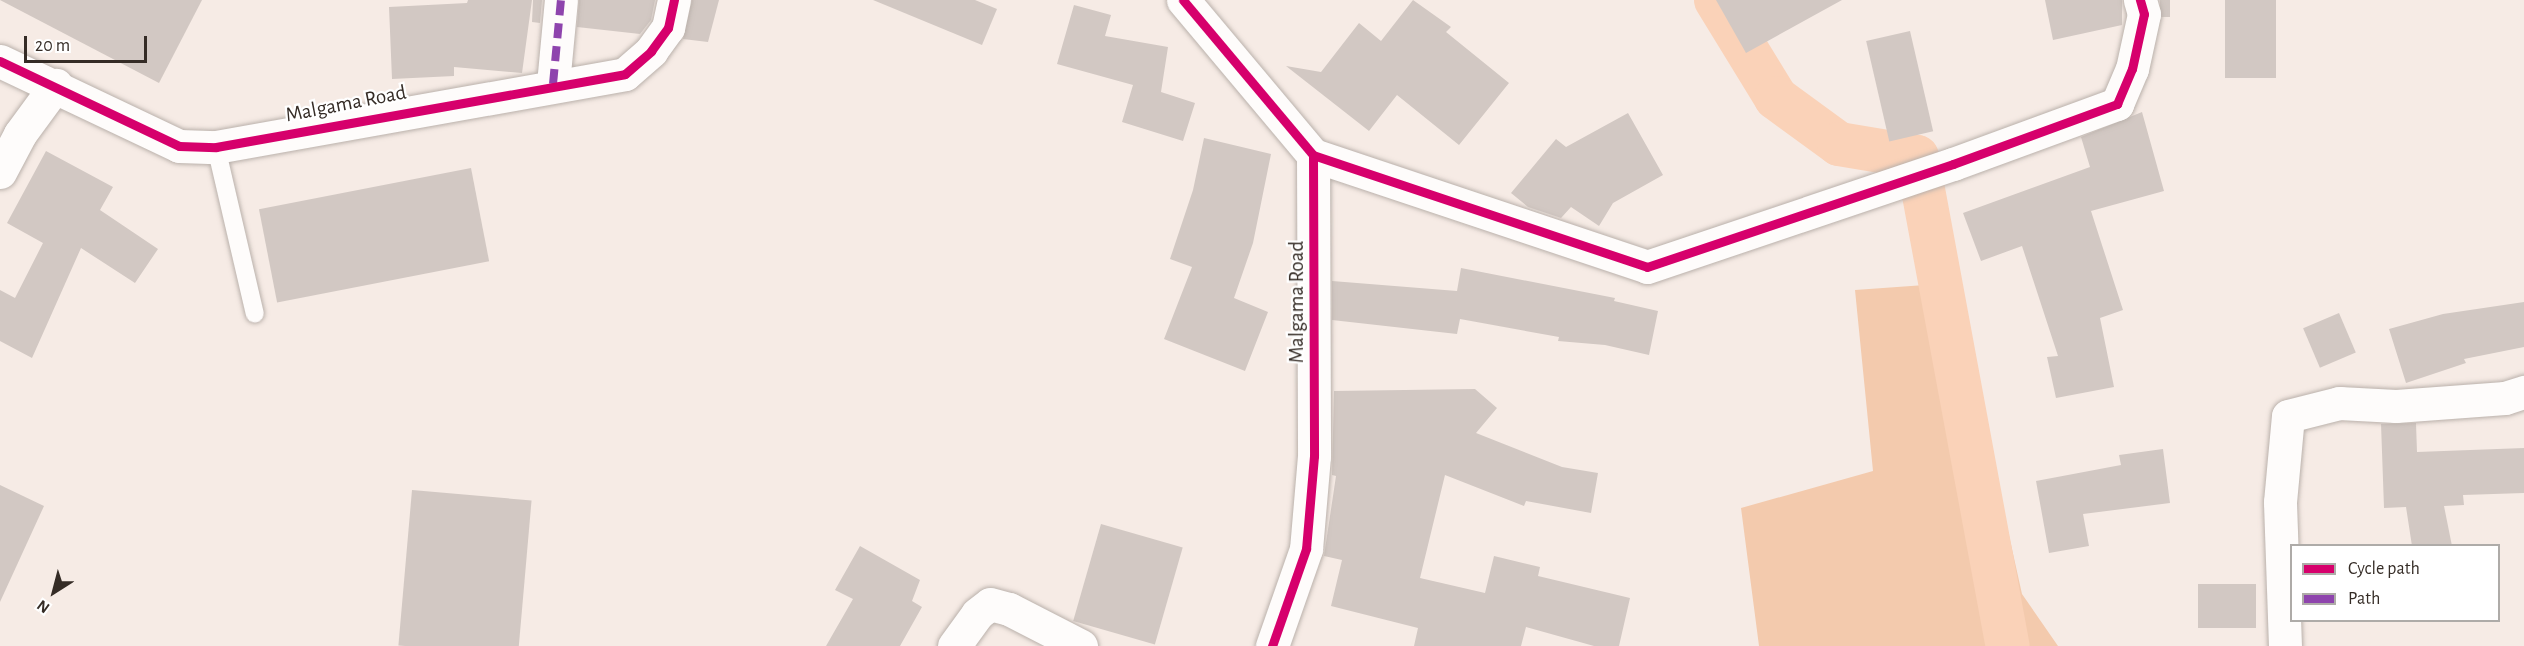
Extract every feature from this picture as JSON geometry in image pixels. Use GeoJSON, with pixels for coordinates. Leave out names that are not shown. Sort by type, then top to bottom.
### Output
{"type":"FeatureCollection","features":[{"type":"Feature","properties":{"kind":"street"},"geometry":{"type":"LineString","coordinates":[[553,84],[561,0]]}},
{"type":"Feature","properties":{"kind":"street","name":"Malgama Road"},"geometry":{"type":"LineString","coordinates":[[0,61],[56,85],[179,146],[216,147],[553,84],[625,74],[651,51],[668,28],[674,0]]}},
{"type":"Feature","properties":{"kind":"street"},"geometry":{"type":"LineString","coordinates":[[1183,0],[1313,155],[1647,267],[2117,104],[2132,69],[2144,14],[2140,0]]}},
{"type":"Feature","properties":{"kind":"street"},"geometry":{"type":"LineString","coordinates":[[0,172],[20,134],[56,85]]}},
{"type":"Feature","properties":{"kind":"street","name":"Malgama Road"},"geometry":{"type":"LineString","coordinates":[[1272,646],[1306,549],[1312,479],[1313,155]]}},
{"type":"Feature","properties":{"kind":"street"},"geometry":{"type":"LineString","coordinates":[[2285,646],[2280,502],[2288,416],[2339,404],[2396,406],[2505,398],[2524,392]]}},
{"type":"Feature","properties":{"kind":"street"},"geometry":{"type":"LineString","coordinates":[[954,646],[977,614],[990,604],[1009,609],[1081,646]]}},
{"type":"Feature","properties":{"kind":"lane"},"geometry":{"type":"LineString","coordinates":[[216,147],[255,314]]}},
{"type":"Feature","properties":{"kind":"shaded area"},"geometry":{"type":"Polygon","coordinates":[[[1953,283],[2022,594],[2058,646],[1759,646],[1741,508],[1873,471],[1855,290],[1953,283]]]}},
{"type":"Feature","properties":{"kind":"building"},"geometry":{"type":"Polygon","coordinates":[[[0,0],[202,0],[159,83],[0,0]]]}},
{"type":"Feature","properties":{"kind":"building"},"geometry":{"type":"Polygon","coordinates":[[[468,0],[532,0],[522,73],[454,67],[454,76],[392,79],[389,7],[467,3],[468,0]]]}},
{"type":"Feature","properties":{"kind":"building"},"geometry":{"type":"Polygon","coordinates":[[[533,0],[542,0],[540,23],[532,22],[533,0]]]}},
{"type":"Feature","properties":{"kind":"building"},"geometry":{"type":"Polygon","coordinates":[[[579,0],[655,0],[651,20],[640,34],[577,27],[579,0]]]}},
{"type":"Feature","properties":{"kind":"building"},"geometry":{"type":"Polygon","coordinates":[[[692,0],[719,0],[708,42],[683,39],[692,0]]]}},
{"type":"Feature","properties":{"kind":"building"},"geometry":{"type":"Polygon","coordinates":[[[873,0],[975,0],[997,9],[982,45],[873,0]]]}},
{"type":"Feature","properties":{"kind":"building"},"geometry":{"type":"Polygon","coordinates":[[[1413,0],[1451,27],[1446,32],[1509,83],[1459,145],[1397,95],[1369,131],[1286,66],[1321,72],[1359,23],[1381,41],[1413,0]]]}},
{"type":"Feature","properties":{"kind":"building"},"geometry":{"type":"Polygon","coordinates":[[[1716,0],[1842,0],[1746,53],[1716,0]]]}},
{"type":"Feature","properties":{"kind":"building"},"geometry":{"type":"Polygon","coordinates":[[[2045,0],[2122,0],[2122,25],[2053,40],[2045,0]]]}},
{"type":"Feature","properties":{"kind":"building"},"geometry":{"type":"Polygon","coordinates":[[[2160,0],[2170,0],[2170,17],[2160,17],[2160,0]]]}},
{"type":"Feature","properties":{"kind":"building"},"geometry":{"type":"Polygon","coordinates":[[[2225,0],[2276,0],[2276,78],[2225,78],[2225,0]]]}},
{"type":"Feature","properties":{"kind":"building"},"geometry":{"type":"Polygon","coordinates":[[[1074,5],[1111,15],[1105,36],[1168,47],[1161,92],[1195,103],[1183,141],[1122,122],[1133,85],[1057,64],[1074,5]]]}},
{"type":"Feature","properties":{"kind":"building"},"geometry":{"type":"Polygon","coordinates":[[[1910,31],[1933,131],[1889,141],[1866,41],[1910,31]]]}},
{"type":"Feature","properties":{"kind":"building"},"geometry":{"type":"Polygon","coordinates":[[[2142,112],[2164,191],[2091,211],[2123,310],[2100,318],[2114,387],[2056,398],[2047,357],[2058,356],[2022,246],[1981,261],[1963,213],[2090,167],[2081,137],[2142,112]]]}},
{"type":"Feature","properties":{"kind":"building"},"geometry":{"type":"Polygon","coordinates":[[[1628,113],[1663,175],[1613,203],[1599,226],[1571,207],[1561,218],[1528,207],[1511,193],[1556,139],[1566,147],[1628,113]]]}},
{"type":"Feature","properties":{"kind":"building"},"geometry":{"type":"Polygon","coordinates":[[[1204,138],[1271,154],[1253,243],[1234,298],[1268,312],[1245,371],[1164,339],[1192,267],[1170,259],[1193,190],[1204,138]]]}},
{"type":"Feature","properties":{"kind":"building"},"geometry":{"type":"Polygon","coordinates":[[[46,151],[113,187],[100,210],[158,249],[135,283],[81,248],[32,358],[0,341],[0,290],[15,298],[43,243],[7,223],[46,151]]]}},
{"type":"Feature","properties":{"kind":"building"},"geometry":{"type":"Polygon","coordinates":[[[471,168],[489,261],[277,302],[259,209],[471,168]]]}},
{"type":"Feature","properties":{"kind":"building"},"geometry":{"type":"Polygon","coordinates":[[[1461,268],[1615,298],[1614,301],[1658,311],[1649,355],[1605,345],[1558,341],[1559,337],[1460,319],[1457,334],[1332,320],[1332,281],[1457,291],[1461,268]]]}},
{"type":"Feature","properties":{"kind":"building"},"geometry":{"type":"Polygon","coordinates":[[[2524,302],[2524,347],[2464,359],[2466,363],[2406,383],[2389,329],[2443,314],[2524,302]]]}},
{"type":"Feature","properties":{"kind":"building"},"geometry":{"type":"Polygon","coordinates":[[[2339,313],[2356,353],[2320,368],[2303,328],[2339,313]]]}},
{"type":"Feature","properties":{"kind":"building"},"geometry":{"type":"Polygon","coordinates":[[[1475,389],[1497,408],[1476,433],[1562,467],[1598,473],[1591,513],[1526,501],[1524,506],[1445,475],[1420,578],[1485,593],[1494,556],[1540,567],[1538,576],[1630,598],[1619,646],[1594,646],[1526,627],[1521,646],[1414,646],[1418,628],[1331,606],[1342,560],[1324,556],[1336,476],[1332,475],[1334,391],[1475,389]]]}},
{"type":"Feature","properties":{"kind":"building"},"geometry":{"type":"Polygon","coordinates":[[[2416,423],[2417,452],[2524,448],[2524,493],[2463,495],[2464,505],[2444,506],[2452,544],[2412,544],[2406,507],[2384,508],[2381,424],[2416,423]]]}},
{"type":"Feature","properties":{"kind":"building"},"geometry":{"type":"Polygon","coordinates":[[[2163,449],[2170,503],[2083,514],[2089,546],[2049,553],[2036,481],[2121,465],[2119,455],[2163,449]]]}},
{"type":"Feature","properties":{"kind":"building"},"geometry":{"type":"Polygon","coordinates":[[[0,485],[44,506],[0,602],[0,485]]]}},
{"type":"Feature","properties":{"kind":"building"},"geometry":{"type":"Polygon","coordinates":[[[412,490],[532,500],[519,646],[398,645],[412,490]]]}},
{"type":"Feature","properties":{"kind":"building"},"geometry":{"type":"Polygon","coordinates":[[[1101,524],[1183,547],[1155,645],[1073,621],[1101,524]]]}},
{"type":"Feature","properties":{"kind":"building"},"geometry":{"type":"Polygon","coordinates":[[[860,546],[920,580],[912,601],[922,607],[900,646],[826,646],[853,599],[835,590],[860,546]]]}},
{"type":"Feature","properties":{"kind":"building"},"geometry":{"type":"Polygon","coordinates":[[[2198,584],[2256,584],[2256,628],[2198,628],[2198,584]]]}},
{"type":"Feature","properties":{"kind":"waterway"},"geometry":{"type":"LineString","coordinates":[[1716,0],[1776,98],[1839,144],[1917,157],[2008,646]]}},
{"type":"Feature","properties":{"kind":"marked path"},"geometry":{"type":"LineString","coordinates":[[553,84],[561,0]]}},
{"type":"Feature","properties":{"kind":"cycle path"},"geometry":{"type":"LineString","coordinates":[[0,61],[179,146],[216,147],[625,74],[651,51],[668,28],[674,0]]}},
{"type":"Feature","properties":{"kind":"cycle path"},"geometry":{"type":"LineString","coordinates":[[1183,0],[1313,155],[1314,456],[1306,549],[1272,646]]}},
{"type":"Feature","properties":{"kind":"cycle path"},"geometry":{"type":"LineString","coordinates":[[1313,155],[1647,267],[1953,164],[2117,104],[2132,69],[2144,14],[2140,0]]}}]}
